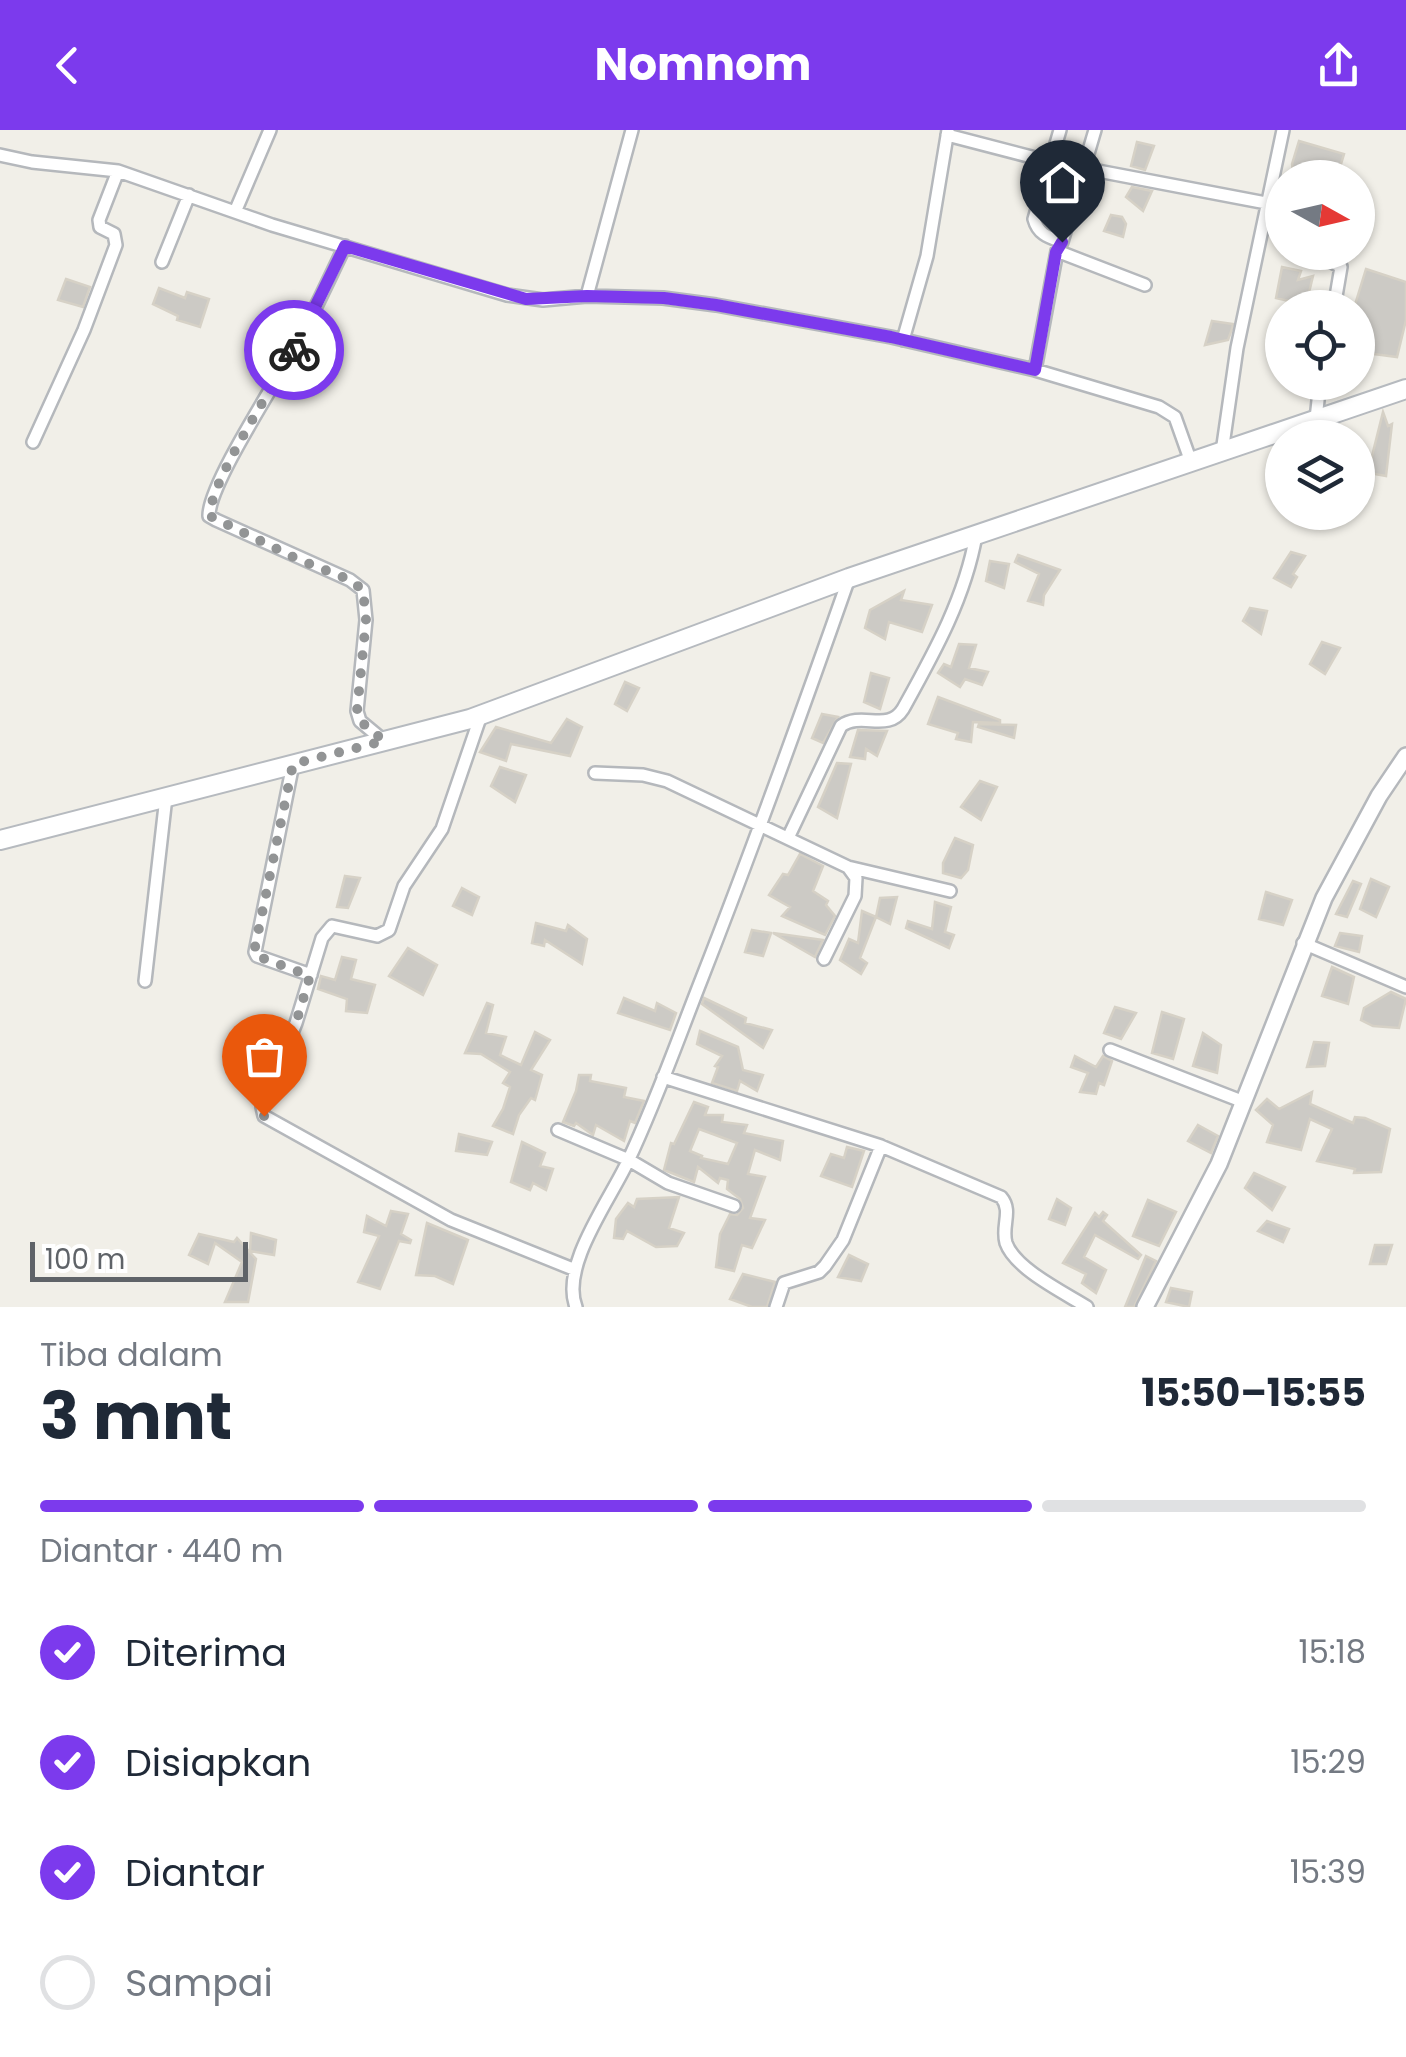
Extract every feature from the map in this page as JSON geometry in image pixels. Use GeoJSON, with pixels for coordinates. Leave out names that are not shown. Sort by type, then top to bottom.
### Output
{"type":"FeatureCollection","features":[{"type":"Feature","properties":{"kind":"main road"},"geometry":{"type":"LineString","coordinates":[[1316,420],[1406,389]]}},
{"type":"Feature","properties":{"kind":"main road"},"geometry":{"type":"LineString","coordinates":[[0,840],[482,715],[849,578],[1265,437]]}},
{"type":"Feature","properties":{"kind":"street"},"geometry":{"type":"LineString","coordinates":[[236,212],[270,130]]}},
{"type":"Feature","properties":{"kind":"street"},"geometry":{"type":"LineString","coordinates":[[587,296],[632,130]]}},
{"type":"Feature","properties":{"kind":"street"},"geometry":{"type":"LineString","coordinates":[[1060,130],[1034,219],[1036,227],[1059,246],[1146,285]]}},
{"type":"Feature","properties":{"kind":"street"},"geometry":{"type":"LineString","coordinates":[[1035,370],[1059,246],[1094,130]]}},
{"type":"Feature","properties":{"kind":"street"},"geometry":{"type":"LineString","coordinates":[[1276,160],[1283,130]]}},
{"type":"Feature","properties":{"kind":"street"},"geometry":{"type":"LineString","coordinates":[[903,340],[927,256],[948,133],[1051,162],[1265,203]]}},
{"type":"Feature","properties":{"kind":"street"},"geometry":{"type":"LineString","coordinates":[[0,155],[118,171],[236,212],[526,299],[664,298],[716,305],[903,340],[1035,370],[1159,406],[1175,418],[1191,462]]}},
{"type":"Feature","properties":{"kind":"street"},"geometry":{"type":"LineString","coordinates":[[33,442],[84,330],[116,245],[114,234],[100,226],[99,220],[118,171]]}},
{"type":"Feature","properties":{"kind":"street"},"geometry":{"type":"LineString","coordinates":[[162,262],[189,195]]}},
{"type":"Feature","properties":{"kind":"street"},"geometry":{"type":"LineString","coordinates":[[1222,452],[1237,348],[1265,213]]}},
{"type":"Feature","properties":{"kind":"street"},"geometry":{"type":"LineString","coordinates":[[345,246],[298,344],[221,478],[209,509],[216,520],[350,580],[363,590],[366,620],[357,711],[360,721],[384,741]]}},
{"type":"Feature","properties":{"kind":"street"},"geometry":{"type":"LineString","coordinates":[[1316,420],[1318,400]]}},
{"type":"Feature","properties":{"kind":"street"},"geometry":{"type":"LineString","coordinates":[[788,838],[840,726],[852,719],[886,723],[898,718],[904,709],[960,596],[970,570],[976,535]]}},
{"type":"Feature","properties":{"kind":"street"},"geometry":{"type":"LineString","coordinates":[[576,1307],[572,1296],[573,1269],[628,1160],[663,1077],[761,826],[849,578]]}},
{"type":"Feature","properties":{"kind":"street"},"geometry":{"type":"LineString","coordinates":[[482,715],[442,828],[404,886],[388,930],[377,936],[332,926],[322,938],[296,1023],[262,1108],[264,1116],[451,1220],[573,1269]]}},
{"type":"Feature","properties":{"kind":"street"},"geometry":{"type":"LineString","coordinates":[[1145,1307],[1219,1164],[1303,943],[1324,898],[1379,796],[1405,760]]}},
{"type":"Feature","properties":{"kind":"street"},"geometry":{"type":"LineString","coordinates":[[293,764],[254,952],[310,976]]}},
{"type":"Feature","properties":{"kind":"street"},"geometry":{"type":"LineString","coordinates":[[595,773],[644,775],[668,781],[848,868],[950,891]]}},
{"type":"Feature","properties":{"kind":"street"},"geometry":{"type":"LineString","coordinates":[[145,982],[166,797]]}},
{"type":"Feature","properties":{"kind":"street"},"geometry":{"type":"LineString","coordinates":[[824,958],[855,896],[856,878],[848,868]]}},
{"type":"Feature","properties":{"kind":"street"},"geometry":{"type":"LineString","coordinates":[[1303,943],[1406,987]]}},
{"type":"Feature","properties":{"kind":"street"},"geometry":{"type":"LineString","coordinates":[[1110,1050],[1244,1102]]}},
{"type":"Feature","properties":{"kind":"street"},"geometry":{"type":"LineString","coordinates":[[663,1077],[880,1146],[1001,1197],[1008,1207],[1006,1241],[1015,1259],[1087,1307]]}},
{"type":"Feature","properties":{"kind":"street"},"geometry":{"type":"LineString","coordinates":[[558,1130],[628,1160],[668,1183],[734,1206]]}},
{"type":"Feature","properties":{"kind":"street"},"geometry":{"type":"LineString","coordinates":[[776,1307],[784,1283],[818,1272],[842,1240],[880,1146]]}},
{"type":"Feature","properties":{"kind":"building"},"geometry":{"type":"Polygon","coordinates":[[[1299,141],[1344,154],[1342,160],[1293,160],[1299,141]]]}},
{"type":"Feature","properties":{"kind":"building"},"geometry":{"type":"Polygon","coordinates":[[[1137,142],[1154,146],[1145,170],[1131,166],[1137,142]]]}},
{"type":"Feature","properties":{"kind":"building"},"geometry":{"type":"Polygon","coordinates":[[[1132,187],[1152,191],[1143,211],[1126,197],[1132,187]]]}},
{"type":"Feature","properties":{"kind":"building"},"geometry":{"type":"Polygon","coordinates":[[[1111,215],[1122,217],[1126,224],[1123,237],[1104,231],[1111,215]]]}},
{"type":"Feature","properties":{"kind":"building"},"geometry":{"type":"Polygon","coordinates":[[[1281,270],[1301,271],[1298,280],[1313,276],[1310,290],[1278,290],[1281,270]]]}},
{"type":"Feature","properties":{"kind":"building"},"geometry":{"type":"Polygon","coordinates":[[[1366,270],[1406,282],[1406,320],[1397,357],[1375,354],[1375,290],[1360,290],[1366,270]]]}},
{"type":"Feature","properties":{"kind":"building"},"geometry":{"type":"Polygon","coordinates":[[[66,279],[90,287],[83,307],[58,300],[66,279]]]}},
{"type":"Feature","properties":{"kind":"building"},"geometry":{"type":"Polygon","coordinates":[[[159,288],[185,298],[187,292],[209,299],[200,327],[177,320],[178,316],[153,304],[159,288]]]}},
{"type":"Feature","properties":{"kind":"building"},"geometry":{"type":"Polygon","coordinates":[[[1212,321],[1233,324],[1232,329],[1228,340],[1205,345],[1212,321]]]}},
{"type":"Feature","properties":{"kind":"building"},"geometry":{"type":"Polygon","coordinates":[[[1383,412],[1388,426],[1392,424],[1386,476],[1375,474],[1375,444],[1383,412]]]}},
{"type":"Feature","properties":{"kind":"building"},"geometry":{"type":"Polygon","coordinates":[[[1291,552],[1305,556],[1293,574],[1297,577],[1291,587],[1274,578],[1291,552]]]}},
{"type":"Feature","properties":{"kind":"building"},"geometry":{"type":"Polygon","coordinates":[[[1018,555],[1060,570],[1044,595],[1043,605],[1028,601],[1039,574],[1015,562],[1018,555]]]}},
{"type":"Feature","properties":{"kind":"building"},"geometry":{"type":"Polygon","coordinates":[[[990,561],[1009,564],[1004,588],[986,581],[990,561]]]}},
{"type":"Feature","properties":{"kind":"building"},"geometry":{"type":"Polygon","coordinates":[[[904,591],[901,600],[932,605],[922,632],[889,622],[885,639],[865,628],[870,610],[904,591]]]}},
{"type":"Feature","properties":{"kind":"building"},"geometry":{"type":"Polygon","coordinates":[[[1250,608],[1267,611],[1261,634],[1243,621],[1250,608]]]}},
{"type":"Feature","properties":{"kind":"building"},"geometry":{"type":"Polygon","coordinates":[[[1322,642],[1340,648],[1325,674],[1310,664],[1322,642]]]}},
{"type":"Feature","properties":{"kind":"building"},"geometry":{"type":"Polygon","coordinates":[[[959,644],[976,645],[969,668],[988,672],[982,685],[965,679],[960,687],[938,673],[944,664],[951,667],[959,644]]]}},
{"type":"Feature","properties":{"kind":"building"},"geometry":{"type":"Polygon","coordinates":[[[871,673],[889,678],[880,709],[864,702],[871,673]]]}},
{"type":"Feature","properties":{"kind":"building"},"geometry":{"type":"Polygon","coordinates":[[[625,682],[639,688],[627,711],[615,704],[625,682]]]}},
{"type":"Feature","properties":{"kind":"building"},"geometry":{"type":"Polygon","coordinates":[[[938,697],[1000,723],[973,722],[971,742],[956,739],[958,733],[928,724],[938,697]]]}},
{"type":"Feature","properties":{"kind":"building"},"geometry":{"type":"Polygon","coordinates":[[[822,714],[838,717],[823,743],[812,738],[822,714]]]}},
{"type":"Feature","properties":{"kind":"building"},"geometry":{"type":"Polygon","coordinates":[[[567,719],[582,727],[570,756],[511,744],[506,761],[480,752],[496,727],[551,743],[567,719]]]}},
{"type":"Feature","properties":{"kind":"building"},"geometry":{"type":"Polygon","coordinates":[[[1016,725],[1014,738],[978,727],[1016,725]]]}},
{"type":"Feature","properties":{"kind":"building"},"geometry":{"type":"Polygon","coordinates":[[[858,730],[887,731],[877,756],[866,749],[865,759],[850,757],[858,730]]]}},
{"type":"Feature","properties":{"kind":"building"},"geometry":{"type":"Polygon","coordinates":[[[837,763],[851,764],[837,818],[818,807],[837,763]]]}},
{"type":"Feature","properties":{"kind":"building"},"geometry":{"type":"Polygon","coordinates":[[[500,767],[526,775],[515,802],[491,786],[500,767]]]}},
{"type":"Feature","properties":{"kind":"building"},"geometry":{"type":"Polygon","coordinates":[[[980,781],[997,787],[981,820],[961,807],[980,781]]]}},
{"type":"Feature","properties":{"kind":"building"},"geometry":{"type":"Polygon","coordinates":[[[955,838],[973,845],[968,870],[961,878],[943,873],[943,863],[955,838]]]}},
{"type":"Feature","properties":{"kind":"building"},"geometry":{"type":"Polygon","coordinates":[[[800,854],[823,866],[813,891],[828,901],[826,905],[835,916],[825,935],[782,916],[790,907],[769,895],[783,874],[788,875],[800,854]]]}},
{"type":"Feature","properties":{"kind":"building"},"geometry":{"type":"Polygon","coordinates":[[[345,876],[360,878],[348,908],[337,907],[345,876]]]}},
{"type":"Feature","properties":{"kind":"building"},"geometry":{"type":"Polygon","coordinates":[[[1371,879],[1389,887],[1376,917],[1360,909],[1371,879]]]}},
{"type":"Feature","properties":{"kind":"building"},"geometry":{"type":"Polygon","coordinates":[[[1353,881],[1361,884],[1347,917],[1336,914],[1353,881]]]}},
{"type":"Feature","properties":{"kind":"building"},"geometry":{"type":"Polygon","coordinates":[[[462,888],[479,897],[472,915],[453,906],[462,888]]]}},
{"type":"Feature","properties":{"kind":"building"},"geometry":{"type":"Polygon","coordinates":[[[1266,892],[1292,900],[1283,925],[1259,919],[1266,892]]]}},
{"type":"Feature","properties":{"kind":"building"},"geometry":{"type":"Polygon","coordinates":[[[897,897],[890,924],[876,917],[880,898],[897,897]]]}},
{"type":"Feature","properties":{"kind":"building"},"geometry":{"type":"Polygon","coordinates":[[[935,902],[951,907],[945,932],[954,935],[949,948],[906,928],[908,921],[932,929],[935,902]]]}},
{"type":"Feature","properties":{"kind":"building"},"geometry":{"type":"Polygon","coordinates":[[[862,911],[876,917],[860,958],[867,963],[861,974],[840,960],[849,939],[858,943],[862,911]]]}},
{"type":"Feature","properties":{"kind":"building"},"geometry":{"type":"Polygon","coordinates":[[[536,923],[566,931],[568,925],[587,939],[582,964],[545,940],[544,946],[532,943],[536,923]]]}},
{"type":"Feature","properties":{"kind":"building"},"geometry":{"type":"Polygon","coordinates":[[[752,930],[771,933],[763,956],[745,952],[752,930]]]}},
{"type":"Feature","properties":{"kind":"building"},"geometry":{"type":"Polygon","coordinates":[[[773,933],[823,940],[815,957],[773,933]]]}},
{"type":"Feature","properties":{"kind":"building"},"geometry":{"type":"Polygon","coordinates":[[[1340,933],[1362,936],[1359,952],[1335,946],[1340,933]]]}},
{"type":"Feature","properties":{"kind":"building"},"geometry":{"type":"Polygon","coordinates":[[[408,948],[437,965],[423,995],[389,976],[408,948]]]}},
{"type":"Feature","properties":{"kind":"building"},"geometry":{"type":"Polygon","coordinates":[[[342,957],[356,960],[351,979],[375,985],[367,1013],[346,1011],[347,999],[318,989],[321,976],[335,980],[342,957]]]}},
{"type":"Feature","properties":{"kind":"building"},"geometry":{"type":"Polygon","coordinates":[[[1332,967],[1354,977],[1348,1004],[1322,996],[1332,967]]]}},
{"type":"Feature","properties":{"kind":"building"},"geometry":{"type":"Polygon","coordinates":[[[1391,992],[1406,999],[1399,1028],[1373,1026],[1361,1020],[1364,1008],[1391,992]]]}},
{"type":"Feature","properties":{"kind":"building"},"geometry":{"type":"Polygon","coordinates":[[[624,998],[655,1011],[657,1003],[676,1013],[670,1030],[618,1013],[624,998]]]}},
{"type":"Feature","properties":{"kind":"building"},"geometry":{"type":"Polygon","coordinates":[[[704,998],[746,1018],[745,1023],[772,1030],[763,1048],[702,1004],[704,998]]]}},
{"type":"Feature","properties":{"kind":"building"},"geometry":{"type":"Polygon","coordinates":[[[487,1003],[493,1005],[486,1033],[506,1037],[500,1055],[521,1065],[535,1032],[550,1040],[531,1070],[542,1075],[535,1100],[531,1098],[519,1115],[513,1134],[493,1126],[510,1087],[503,1083],[510,1072],[481,1054],[465,1053],[487,1003]]]}},
{"type":"Feature","properties":{"kind":"building"},"geometry":{"type":"Polygon","coordinates":[[[1115,1007],[1136,1013],[1121,1039],[1104,1033],[1115,1007]]]}},
{"type":"Feature","properties":{"kind":"building"},"geometry":{"type":"Polygon","coordinates":[[[1162,1012],[1184,1019],[1173,1059],[1152,1053],[1162,1012]]]}},
{"type":"Feature","properties":{"kind":"building"},"geometry":{"type":"Polygon","coordinates":[[[700,1031],[738,1047],[743,1070],[763,1075],[757,1091],[740,1081],[737,1091],[712,1083],[718,1067],[715,1066],[722,1056],[697,1044],[700,1031]]]}},
{"type":"Feature","properties":{"kind":"building"},"geometry":{"type":"Polygon","coordinates":[[[1203,1033],[1221,1045],[1217,1073],[1193,1066],[1203,1033]]]}},
{"type":"Feature","properties":{"kind":"building"},"geometry":{"type":"Polygon","coordinates":[[[1314,1042],[1329,1043],[1325,1066],[1307,1067],[1314,1042]]]}},
{"type":"Feature","properties":{"kind":"building"},"geometry":{"type":"Polygon","coordinates":[[[1075,1056],[1096,1067],[1103,1056],[1112,1061],[1104,1085],[1099,1083],[1096,1094],[1080,1092],[1088,1073],[1071,1067],[1075,1056]]]}},
{"type":"Feature","properties":{"kind":"building"},"geometry":{"type":"Polygon","coordinates":[[[579,1075],[591,1075],[590,1081],[626,1088],[624,1097],[644,1101],[635,1123],[630,1121],[624,1141],[596,1125],[593,1135],[576,1123],[574,1126],[563,1122],[579,1075]]]}},
{"type":"Feature","properties":{"kind":"building"},"geometry":{"type":"Polygon","coordinates":[[[1312,1092],[1310,1104],[1353,1123],[1355,1117],[1365,1118],[1390,1129],[1381,1172],[1354,1173],[1355,1169],[1317,1161],[1332,1129],[1310,1119],[1301,1150],[1267,1142],[1273,1125],[1256,1110],[1267,1099],[1279,1109],[1312,1092]]]}},
{"type":"Feature","properties":{"kind":"building"},"geometry":{"type":"Polygon","coordinates":[[[694,1102],[708,1107],[705,1115],[723,1115],[722,1122],[747,1125],[744,1133],[783,1141],[780,1160],[755,1150],[748,1174],[765,1177],[750,1218],[765,1220],[752,1248],[742,1245],[734,1271],[716,1267],[720,1234],[730,1214],[737,1215],[743,1208],[740,1199],[727,1189],[728,1180],[720,1178],[718,1183],[698,1167],[694,1182],[664,1170],[671,1143],[674,1144],[694,1102]],[[699,1129],[690,1151],[701,1158],[728,1164],[737,1143],[699,1129]]]}},
{"type":"Feature","properties":{"kind":"building"},"geometry":{"type":"Polygon","coordinates":[[[1198,1125],[1218,1136],[1211,1153],[1188,1141],[1198,1125]]]}},
{"type":"Feature","properties":{"kind":"building"},"geometry":{"type":"Polygon","coordinates":[[[459,1134],[492,1142],[487,1155],[456,1151],[459,1134]]]}},
{"type":"Feature","properties":{"kind":"building"},"geometry":{"type":"Polygon","coordinates":[[[522,1142],[545,1153],[540,1166],[553,1169],[546,1190],[533,1183],[530,1190],[511,1182],[522,1142]]]}},
{"type":"Feature","properties":{"kind":"building"},"geometry":{"type":"Polygon","coordinates":[[[847,1147],[864,1151],[852,1187],[821,1176],[831,1154],[844,1158],[847,1147]]]}},
{"type":"Feature","properties":{"kind":"building"},"geometry":{"type":"Polygon","coordinates":[[[1254,1173],[1285,1187],[1272,1210],[1245,1188],[1254,1173]]]}},
{"type":"Feature","properties":{"kind":"building"},"geometry":{"type":"Polygon","coordinates":[[[679,1197],[669,1228],[684,1233],[677,1246],[656,1247],[627,1231],[623,1239],[614,1238],[616,1219],[628,1203],[634,1207],[637,1199],[679,1197]]]}},
{"type":"Feature","properties":{"kind":"building"},"geometry":{"type":"Polygon","coordinates":[[[1057,1199],[1071,1208],[1065,1225],[1049,1219],[1057,1199]]]}},
{"type":"Feature","properties":{"kind":"building"},"geometry":{"type":"Polygon","coordinates":[[[1148,1200],[1176,1212],[1159,1246],[1133,1236],[1148,1200]]]}},
{"type":"Feature","properties":{"kind":"building"},"geometry":{"type":"Polygon","coordinates":[[[391,1211],[408,1214],[401,1234],[411,1240],[399,1241],[380,1289],[358,1282],[379,1236],[364,1232],[367,1216],[386,1226],[391,1211]]]}},
{"type":"Feature","properties":{"kind":"building"},"geometry":{"type":"Polygon","coordinates":[[[1103,1212],[1107,1215],[1103,1221],[1141,1255],[1138,1259],[1095,1235],[1084,1257],[1106,1270],[1096,1293],[1082,1283],[1086,1274],[1063,1263],[1095,1213],[1099,1217],[1103,1212]]]}},
{"type":"Feature","properties":{"kind":"building"},"geometry":{"type":"Polygon","coordinates":[[[1267,1221],[1289,1229],[1283,1242],[1258,1231],[1267,1221]]]}},
{"type":"Feature","properties":{"kind":"building"},"geometry":{"type":"Polygon","coordinates":[[[427,1223],[468,1240],[453,1284],[435,1276],[416,1275],[427,1223]]]}},
{"type":"Feature","properties":{"kind":"building"},"geometry":{"type":"Polygon","coordinates":[[[251,1233],[276,1240],[274,1255],[250,1251],[251,1233]]]}},
{"type":"Feature","properties":{"kind":"building"},"geometry":{"type":"Polygon","coordinates":[[[199,1234],[234,1242],[237,1238],[256,1259],[248,1302],[225,1302],[242,1262],[215,1243],[208,1264],[189,1255],[199,1234]]]}},
{"type":"Feature","properties":{"kind":"building"},"geometry":{"type":"Polygon","coordinates":[[[1375,1245],[1392,1245],[1386,1264],[1370,1264],[1375,1245]]]}},
{"type":"Feature","properties":{"kind":"building"},"geometry":{"type":"Polygon","coordinates":[[[849,1255],[868,1264],[861,1281],[838,1277],[849,1255]]]}},
{"type":"Feature","properties":{"kind":"building"},"geometry":{"type":"Polygon","coordinates":[[[1146,1256],[1156,1261],[1134,1307],[1125,1307],[1146,1256]]]}},
{"type":"Feature","properties":{"kind":"building"},"geometry":{"type":"Polygon","coordinates":[[[743,1274],[775,1282],[767,1307],[752,1307],[730,1299],[743,1274]]]}},
{"type":"Feature","properties":{"kind":"building"},"geometry":{"type":"Polygon","coordinates":[[[1171,1288],[1192,1292],[1189,1307],[1166,1302],[1171,1288]]]}},
{"type":"Feature","properties":{"kind":"way so far"},"geometry":{"type":"LineString","coordinates":[[264,1116],[262,1108],[310,976],[254,952],[276,862],[293,764],[384,741],[360,721],[357,711],[366,620],[363,590],[350,580],[210,516],[210,502],[221,478],[294,350]]}},
{"type":"Feature","properties":{"kind":"route"},"geometry":{"type":"LineString","coordinates":[[294,350],[345,246],[526,299],[664,298],[716,305],[891,337],[1035,370],[1056,252],[1062,242]]}}]}
